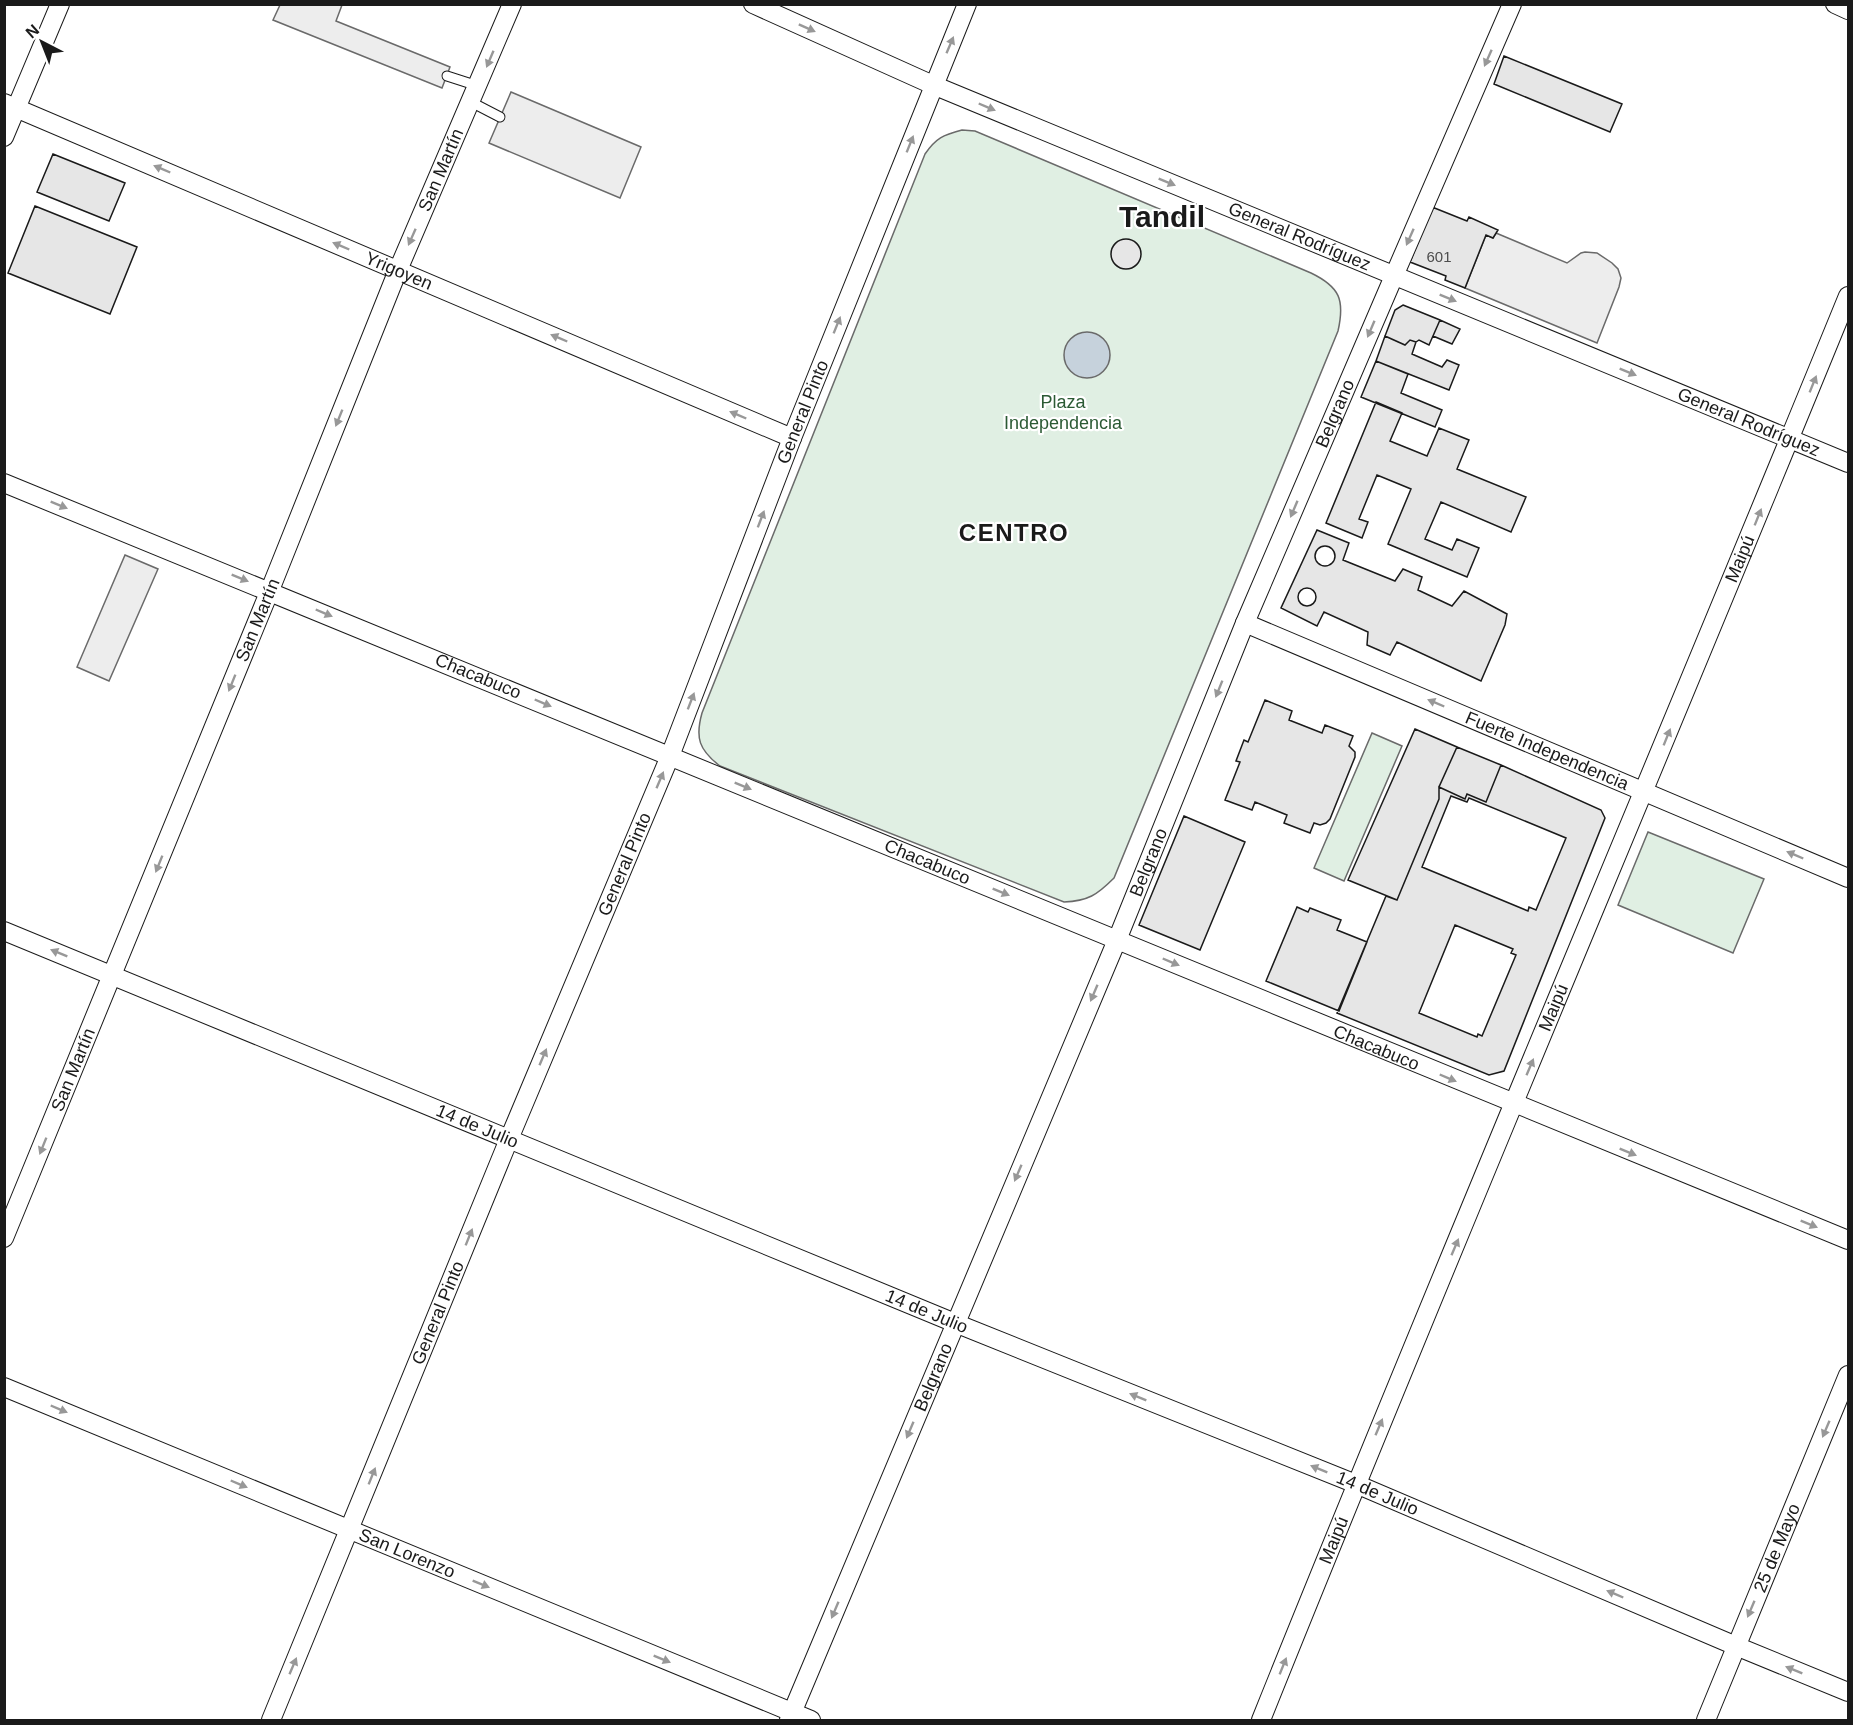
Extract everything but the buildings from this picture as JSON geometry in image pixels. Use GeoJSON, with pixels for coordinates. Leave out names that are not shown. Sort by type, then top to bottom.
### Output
{"type":"FeatureCollection","features":[{"type":"Feature","properties":{"kind":"street"},"geometry":{"type":"LineString","coordinates":[[4,137],[10,105],[60,4]]}},
{"type":"Feature","properties":{"kind":"street","name":"San Martín"},"geometry":{"type":"LineString","coordinates":[[4,1238],[270,590],[398,270],[512,4]]}},
{"type":"Feature","properties":{"kind":"street","name":"General Rodríguez"},"geometry":{"type":"LineString","coordinates":[[753,4],[933,85],[1848,463]]}},
{"type":"Feature","properties":{"kind":"street","name":"General Pinto"},"geometry":{"type":"LineString","coordinates":[[271,1720],[509,1139],[670,756],[792,438],[967,4]]}},
{"type":"Feature","properties":{"kind":"street","name":"Belgrano"},"geometry":{"type":"LineString","coordinates":[[790,1717],[1117,940],[1245,623],[1512,4]]}},
{"type":"Feature","properties":{"kind":"street"},"geometry":{"type":"LineString","coordinates":[[1835,4],[1848,10]]}},
{"type":"Feature","properties":{"kind":"street","name":"Yrigoyen"},"geometry":{"type":"LineString","coordinates":[[10,105],[792,438]]}},
{"type":"Feature","properties":{"kind":"street","name":"Maipú"},"geometry":{"type":"LineString","coordinates":[[1261,1720],[1356,1484],[1645,791],[1848,296]]}},
{"type":"Feature","properties":{"kind":"street","name":"Chacabuco"},"geometry":{"type":"LineString","coordinates":[[4,483],[270,590],[1514,1106],[1848,1240]]}},
{"type":"Feature","properties":{"kind":"street","name":"Fuerte Independencia"},"geometry":{"type":"LineString","coordinates":[[1245,623],[1848,878]]}},
{"type":"Feature","properties":{"kind":"street","name":"14 de Julio"},"geometry":{"type":"LineString","coordinates":[[4,931],[955,1323],[1356,1484],[1848,1692]]}},
{"type":"Feature","properties":{"kind":"street","name":"25 de Mayo"},"geometry":{"type":"LineString","coordinates":[[1706,1720],[1848,1375]]}},
{"type":"Feature","properties":{"kind":"street","name":"San Lorenzo"},"geometry":{"type":"LineString","coordinates":[[4,1386],[790,1717],[811,1720]]}},
{"type":"Feature","properties":{"kind":"lane"},"geometry":{"type":"LineString","coordinates":[[447,76],[475,94],[500,117]]}},
{"type":"Feature","properties":{"kind":"green space","name":"Plaza Independencia"},"geometry":{"type":"Polygon","coordinates":[[[962,130],[975,131],[1311,273],[1334,289],[1340,303],[1338,331],[1114,878],[1092,896],[1080,900],[1064,902],[720,766],[703,749],[699,737],[702,713],[925,154],[940,138],[962,130]]]}},
{"type":"Feature","properties":{"kind":"green space"},"geometry":{"type":"Polygon","coordinates":[[[1372,733],[1402,746],[1344,881],[1314,868],[1372,733]]]}},
{"type":"Feature","properties":{"kind":"green space"},"geometry":{"type":"Polygon","coordinates":[[[1648,832],[1764,879],[1733,953],[1618,905],[1648,832]]]}},
{"type":"Feature","properties":{"kind":"shaded area"},"geometry":{"type":"Polygon","coordinates":[[[280,5],[342,5],[336,21],[450,67],[442,88],[273,20],[280,5]]]}},
{"type":"Feature","properties":{"kind":"shaded area"},"geometry":{"type":"Polygon","coordinates":[[[511,92],[641,147],[620,198],[489,143],[511,92]]]}},
{"type":"Feature","properties":{"kind":"shaded area"},"geometry":{"type":"Polygon","coordinates":[[[1496,233],[1567,263],[1581,253],[1597,253],[1618,269],[1621,278],[1619,287],[1597,343],[1465,288],[1486,235],[1493,238],[1496,233]]]}},
{"type":"Feature","properties":{"kind":"shaded area"},"geometry":{"type":"Polygon","coordinates":[[[1087,332],[1103,339],[1110,355],[1103,371],[1087,378],[1071,371],[1064,355],[1071,339],[1087,332]]]}},
{"type":"Feature","properties":{"kind":"shaded area"},"geometry":{"type":"Polygon","coordinates":[[[125,555],[158,569],[109,681],[77,667],[125,555]]]}},
{"type":"Feature","properties":{"kind":"district","name":"Tandil"},"geometry":{"type":"Point","coordinates":[1162,217]}},
{"type":"Feature","properties":{"kind":"district","name":"CENTRO"},"geometry":{"type":"Point","coordinates":[1014,533]}}]}
